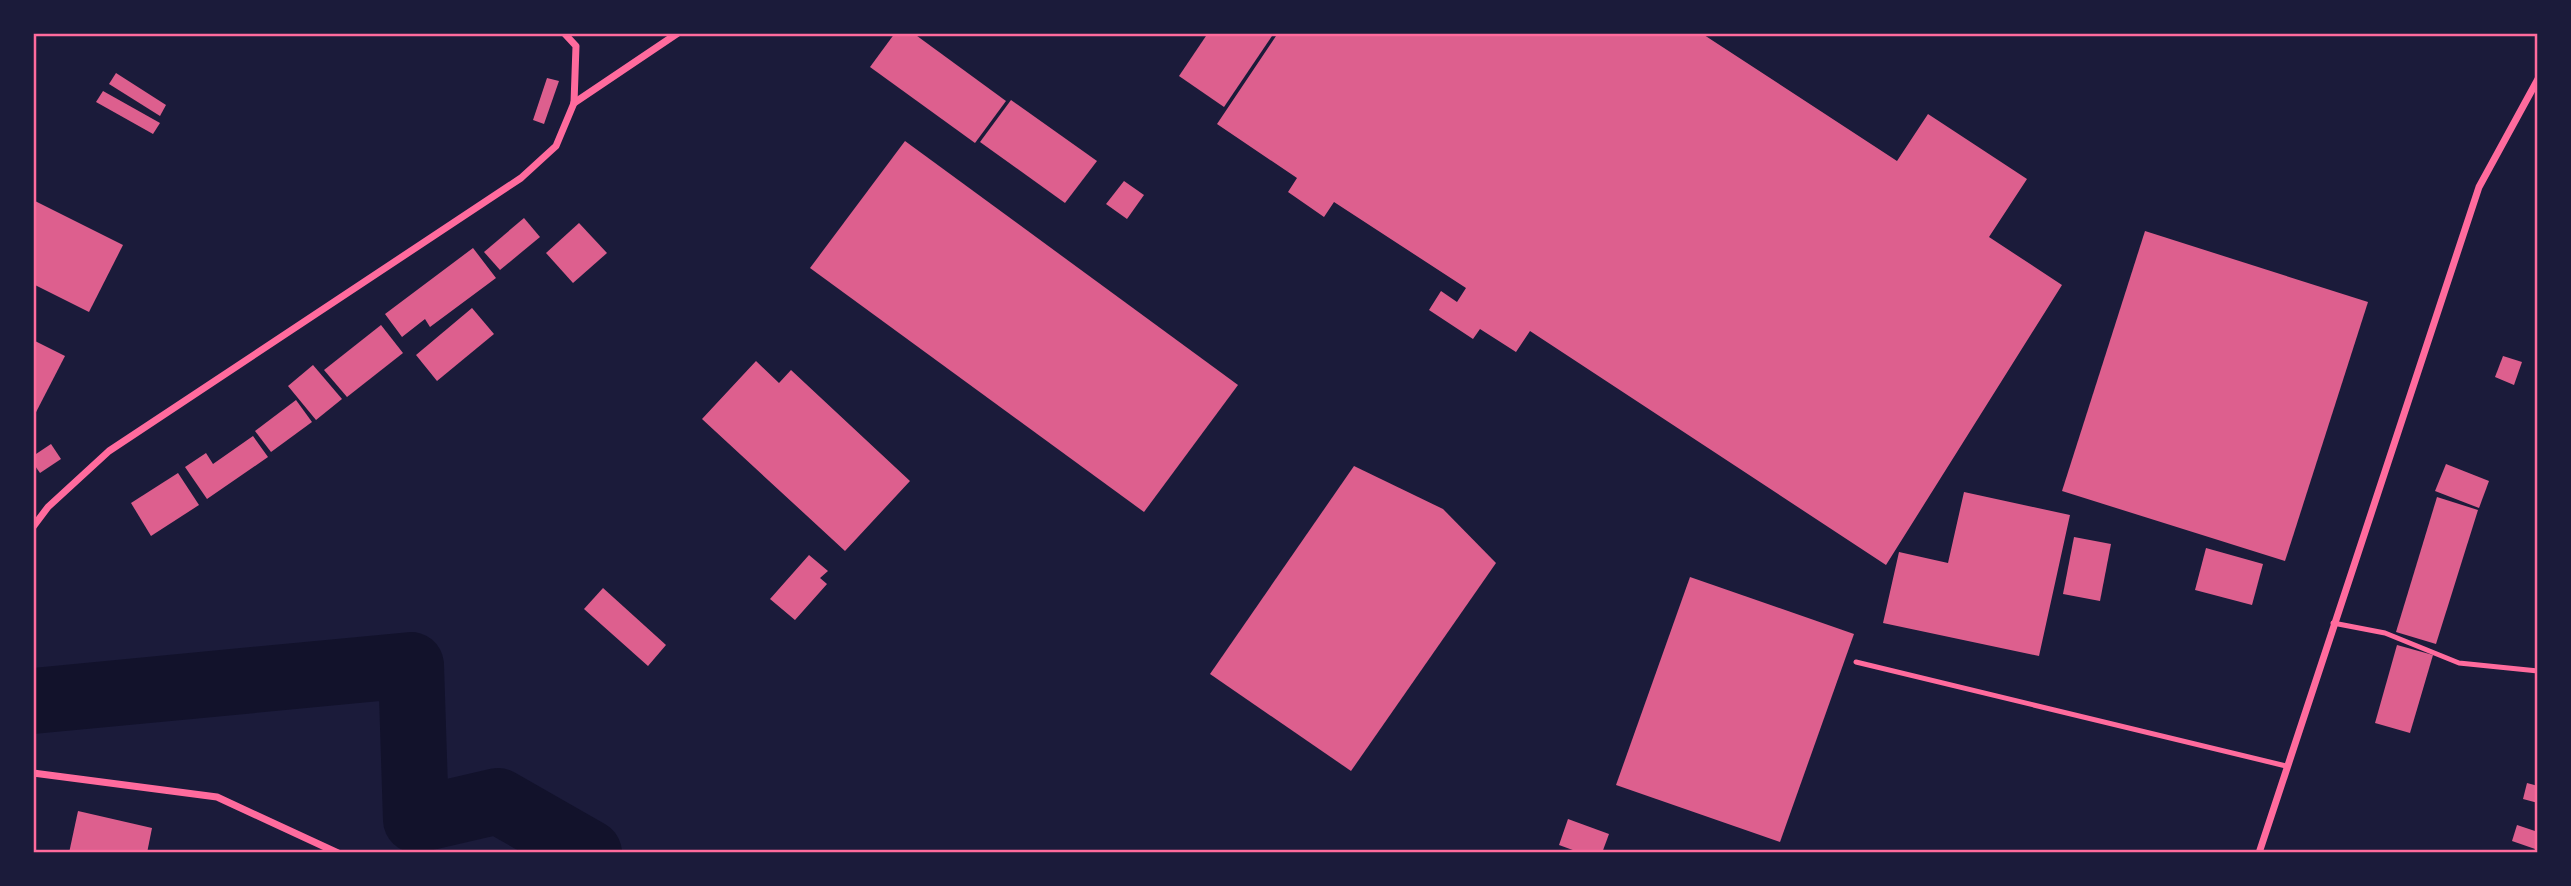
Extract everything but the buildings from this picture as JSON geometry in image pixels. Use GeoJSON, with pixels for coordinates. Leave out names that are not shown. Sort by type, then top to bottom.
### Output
{"type":"FeatureCollection","features":[{"type":"Feature","properties":{"kind":"street"},"geometry":{"type":"LineString","coordinates":[[33,527],[48,507],[109,451],[520,178],[556,146],[575,103],[576,46],[564,33]]}},
{"type":"Feature","properties":{"kind":"street"},"geometry":{"type":"LineString","coordinates":[[575,103],[678,33]]}},
{"type":"Feature","properties":{"kind":"street"},"geometry":{"type":"LineString","coordinates":[[2259,853],[2479,187],[2538,79]]}},
{"type":"Feature","properties":{"kind":"street"},"geometry":{"type":"LineString","coordinates":[[33,773],[217,797],[338,853]]}},
{"type":"Feature","properties":{"kind":"lane"},"geometry":{"type":"LineString","coordinates":[[2333,623],[2385,633],[2459,663],[2538,671]]}},
{"type":"Feature","properties":{"kind":"lane"},"geometry":{"type":"LineString","coordinates":[[1856,662],[2286,766]]}},
{"type":"Feature","properties":{"kind":"waterway"},"geometry":{"type":"LineString","coordinates":[[33,701],[411,665],[416,820],[498,801],[589,853]]}}]}
